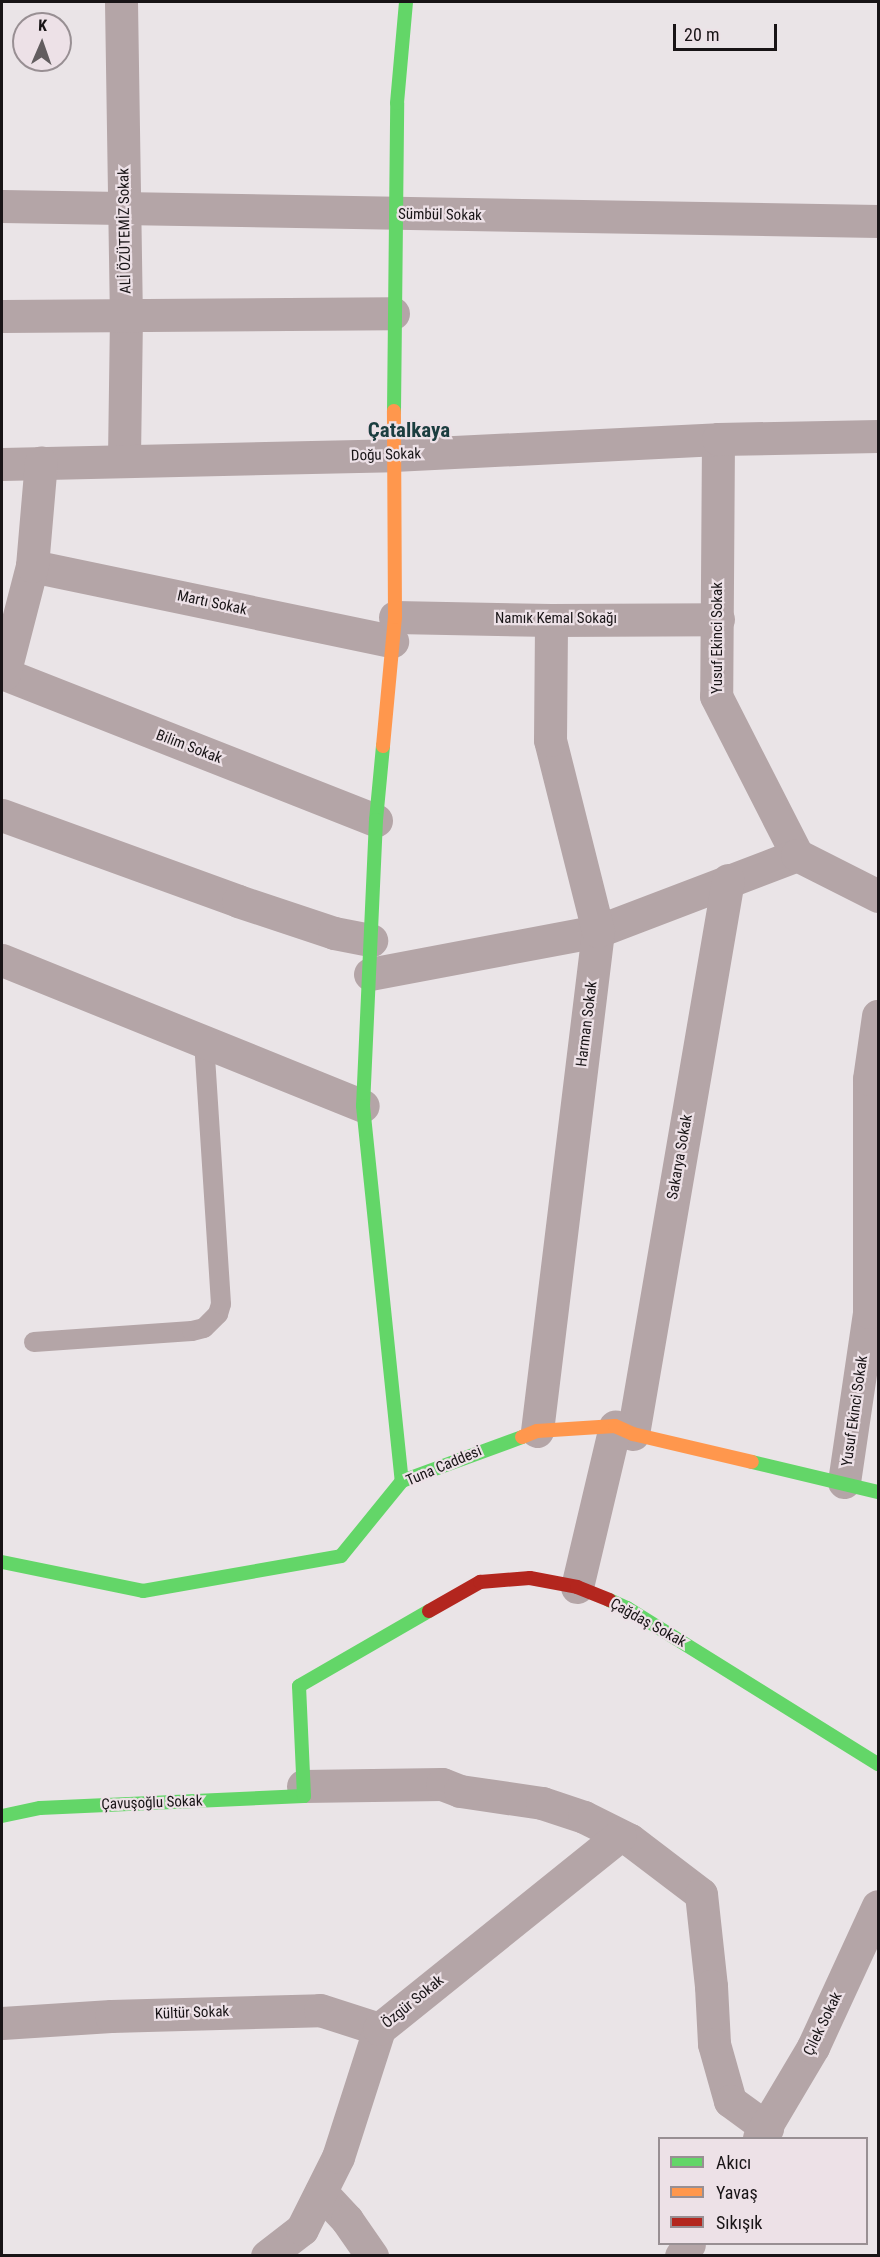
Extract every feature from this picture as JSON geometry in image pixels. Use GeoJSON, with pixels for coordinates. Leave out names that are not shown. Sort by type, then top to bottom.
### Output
{"type":"FeatureCollection","features":[{"type":"Feature","properties":{"kind":"street","name":"ALİ ÖZÜTEMİZ Sokak"},"geometry":{"type":"LineString","coordinates":[[121,2],[126,315],[124,460]]}},
{"type":"Feature","properties":{"kind":"street"},"geometry":{"type":"LineString","coordinates":[[402,1481],[363,1106],[376,820],[394,629],[394,214],[397,103],[406,2]]}},
{"type":"Feature","properties":{"kind":"street","name":"Sümbül Sokak"},"geometry":{"type":"LineString","coordinates":[[2,206],[879,221]]}},
{"type":"Feature","properties":{"kind":"street"},"geometry":{"type":"LineString","coordinates":[[2,316],[393,313]]}},
{"type":"Feature","properties":{"kind":"street","name":"Doğu Sokak"},"geometry":{"type":"LineString","coordinates":[[2,464],[393,455],[718,439],[879,436]]}},
{"type":"Feature","properties":{"kind":"street","name":"Yusuf Ekinci Sokak"},"geometry":{"type":"LineString","coordinates":[[718,439],[716,696],[797,855]]}},
{"type":"Feature","properties":{"kind":"street"},"geometry":{"type":"LineString","coordinates":[[3,674],[32,566],[41,462]]}},
{"type":"Feature","properties":{"kind":"street","name":"Martı Sokak"},"geometry":{"type":"LineString","coordinates":[[32,566],[394,629]]}},
{"type":"Feature","properties":{"kind":"street","name":"Namık Kemal Sokağı"},"geometry":{"type":"LineString","coordinates":[[394,629],[551,620],[718,619]]}},
{"type":"Feature","properties":{"kind":"street","name":"Harman Sokak"},"geometry":{"type":"LineString","coordinates":[[537,1431],[598,931],[550,740],[551,620]]}},
{"type":"Feature","properties":{"kind":"street","name":"Bilim Sokak"},"geometry":{"type":"LineString","coordinates":[[3,674],[376,820]]}},
{"type":"Feature","properties":{"kind":"street"},"geometry":{"type":"LineString","coordinates":[[2,815],[238,901],[334,933],[371,940]]}},
{"type":"Feature","properties":{"kind":"street"},"geometry":{"type":"LineString","coordinates":[[370,974],[598,931],[797,855],[879,896]]}},
{"type":"Feature","properties":{"kind":"street","name":"Sakarya Sokak"},"geometry":{"type":"LineString","coordinates":[[577,1587],[624,1430],[728,880]]}},
{"type":"Feature","properties":{"kind":"street"},"geometry":{"type":"LineString","coordinates":[[2,960],[363,1106]]}},
{"type":"Feature","properties":{"kind":"street","name":"Yusuf Ekinci Sokak"},"geometry":{"type":"LineString","coordinates":[[844,1482],[869,1312],[874,1137],[869,1079],[879,1017]]}},
{"type":"Feature","properties":{"kind":"street","name":"Tuna Caddesi"},"geometry":{"type":"LineString","coordinates":[[2,1562],[142,1591],[341,1556],[402,1481],[537,1431],[624,1430],[879,1492]]}},
{"type":"Feature","properties":{"kind":"street","name":"Çağdaş Sokak"},"geometry":{"type":"LineString","coordinates":[[304,1791],[299,1686],[480,1582],[530,1578],[577,1587],[627,1608],[879,1764]]}},
{"type":"Feature","properties":{"kind":"street"},"geometry":{"type":"LineString","coordinates":[[304,1791],[442,1784],[460,1791],[542,1803],[584,1817],[620,1835],[701,1894],[711,1986],[714,2044],[730,2101],[763,2133]]}},
{"type":"Feature","properties":{"kind":"street","name":"Çavuşoğlu Sokak"},"geometry":{"type":"LineString","coordinates":[[2,1816],[40,1808],[304,1791]]}},
{"type":"Feature","properties":{"kind":"street","name":"Özgür Sokak"},"geometry":{"type":"LineString","coordinates":[[267,2256],[302,2229],[321,2192],[338,2157],[379,2029],[620,1835]]}},
{"type":"Feature","properties":{"kind":"street","name":"Çilek Sokak"},"geometry":{"type":"LineString","coordinates":[[763,2133],[813,2047],[879,1906]]}},
{"type":"Feature","properties":{"kind":"street","name":"Kültür Sokak"},"geometry":{"type":"LineString","coordinates":[[2,2023],[111,2016],[320,2010],[379,2029]]}},
{"type":"Feature","properties":{"kind":"street"},"geometry":{"type":"LineString","coordinates":[[321,2192],[347,2220],[372,2256]]}},
{"type":"Feature","properties":{"kind":"lane"},"geometry":{"type":"LineString","coordinates":[[34,1342],[192,1331],[204,1328],[218,1314],[221,1304],[204,1042]]}},
{"type":"Feature","properties":{"kind":"traffic: fast"},"geometry":{"type":"LineString","coordinates":[[394,411],[397,103],[406,2]]}},
{"type":"Feature","properties":{"kind":"traffic: fast"},"geometry":{"type":"LineString","coordinates":[[383,746],[376,820],[363,1106],[402,1481]]}},
{"type":"Feature","properties":{"kind":"traffic: fast"},"geometry":{"type":"LineString","coordinates":[[2,1562],[143,1591],[341,1556],[402,1481],[522,1437]]}},
{"type":"Feature","properties":{"kind":"traffic: fast"},"geometry":{"type":"LineString","coordinates":[[752,1462],[878,1492]]}},
{"type":"Feature","properties":{"kind":"traffic: fast"},"geometry":{"type":"LineString","coordinates":[[609,1600],[627,1608],[878,1764]]}},
{"type":"Feature","properties":{"kind":"traffic: fast"},"geometry":{"type":"LineString","coordinates":[[2,1816],[40,1808],[304,1796],[299,1686],[429,1611]]}},
{"type":"Feature","properties":{"kind":"traffic: slow"},"geometry":{"type":"LineString","coordinates":[[383,746],[395,617],[394,411]]}},
{"type":"Feature","properties":{"kind":"traffic: slow"},"geometry":{"type":"LineString","coordinates":[[522,1437],[537,1431],[615,1426],[633,1434],[752,1462]]}},
{"type":"Feature","properties":{"kind":"traffic: jam"},"geometry":{"type":"LineString","coordinates":[[429,1611],[480,1582],[530,1578],[577,1587],[609,1600]]}},
{"type":"Feature","properties":{"kind":"district","name":"Çatalkaya"},"geometry":{"type":"Point","coordinates":[409,430]}}]}
